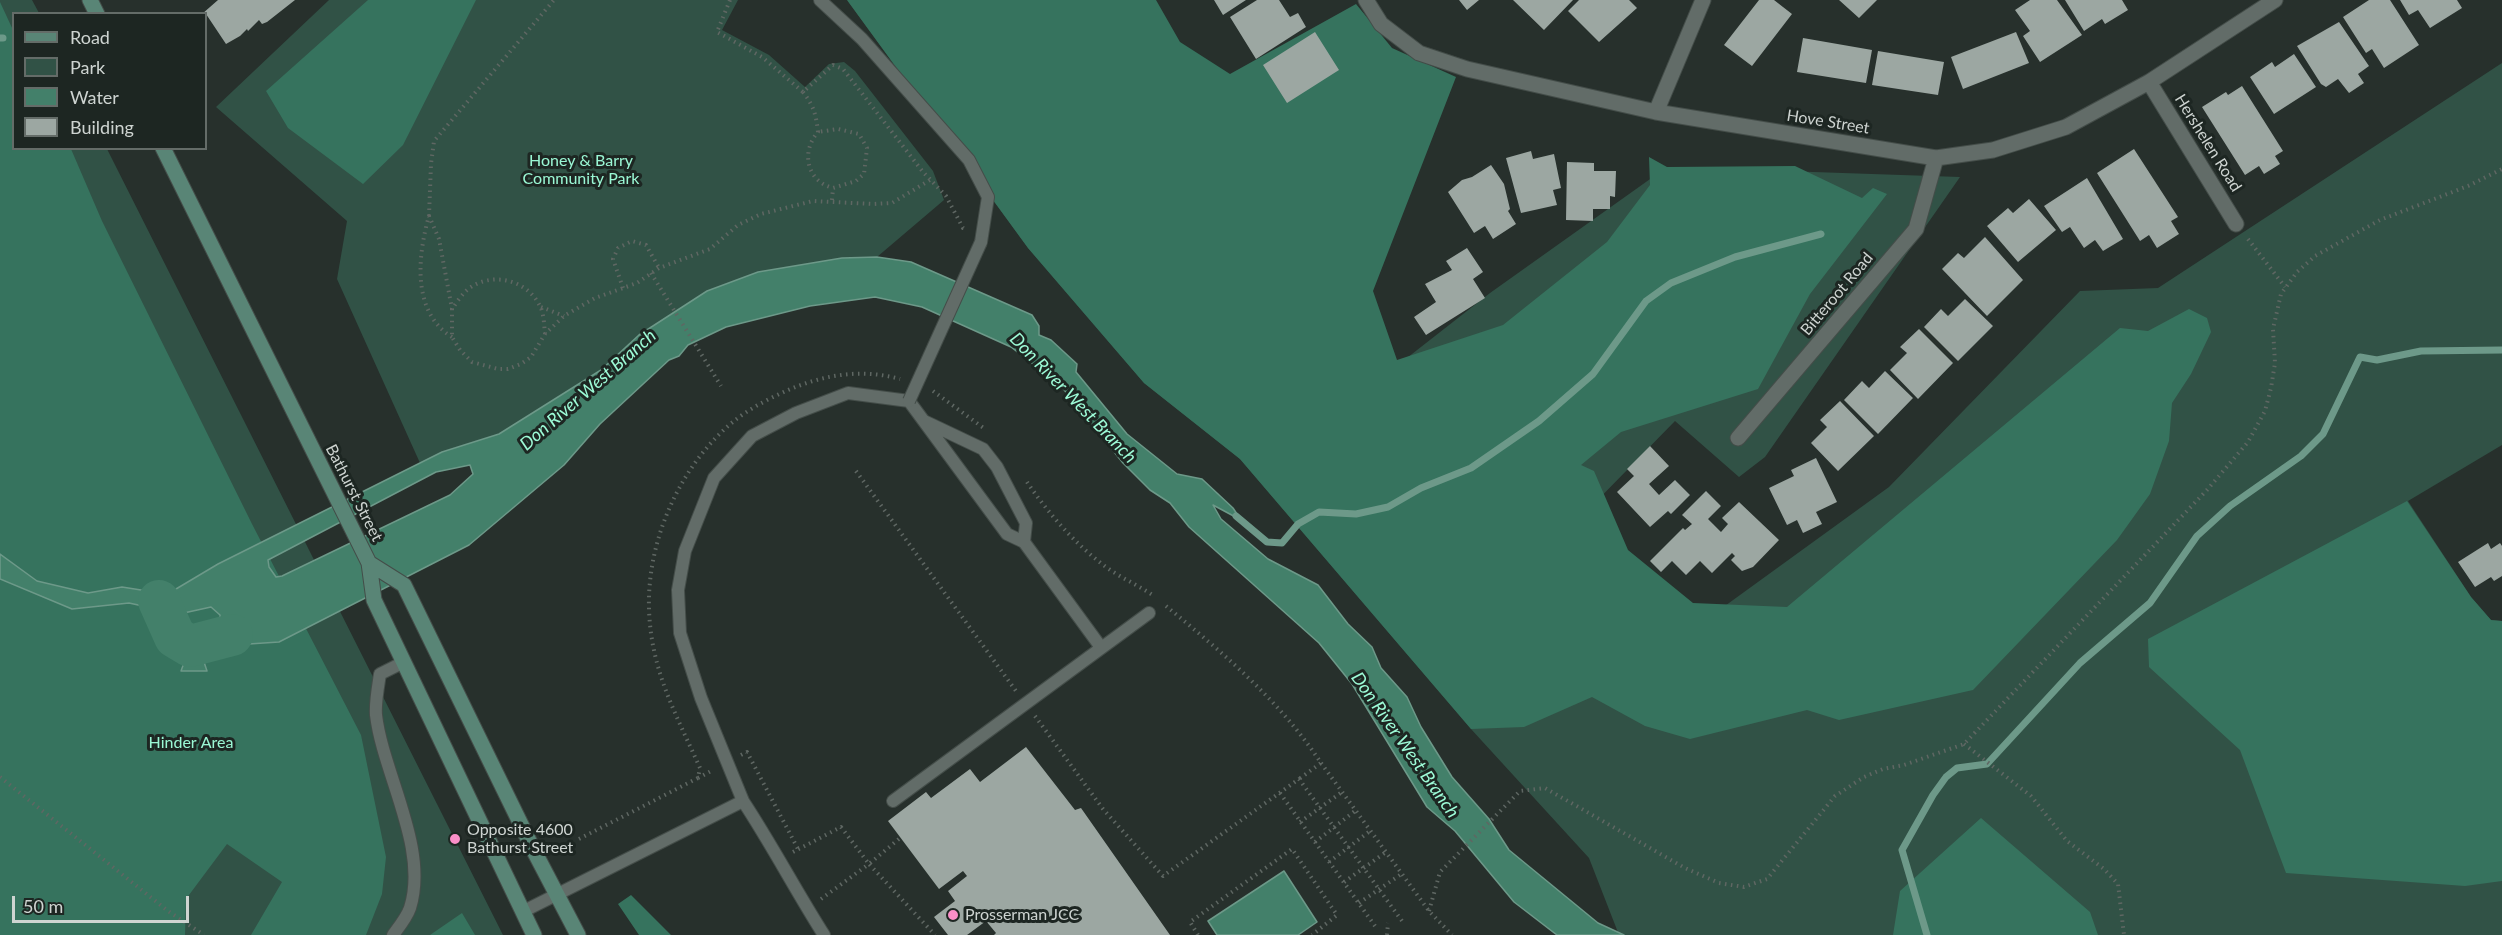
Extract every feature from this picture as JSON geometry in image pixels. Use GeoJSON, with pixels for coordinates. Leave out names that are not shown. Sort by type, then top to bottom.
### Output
{"type":"FeatureCollection","features":[{"type":"Feature","properties":{"kind":"main road","name":"Bathurst Street"},"geometry":{"type":"LineString","coordinates":[[164,150],[369,564],[404,585],[533,849],[578,935]]}},
{"type":"Feature","properties":{"kind":"main road"},"geometry":{"type":"LineString","coordinates":[[369,564],[374,600],[534,935]]}},
{"type":"Feature","properties":{"kind":"street","name":"Hove Street"},"geometry":{"type":"LineString","coordinates":[[1366,0],[1381,24],[1419,53],[1467,69],[1656,112],[1936,158],[1993,150],[2066,127],[2149,82],[2275,0]]}},
{"type":"Feature","properties":{"kind":"street"},"geometry":{"type":"LineString","coordinates":[[1656,112],[1703,0]]}},
{"type":"Feature","properties":{"kind":"street","name":"Hershelen Road"},"geometry":{"type":"LineString","coordinates":[[2149,82],[2236,224]]}},
{"type":"Feature","properties":{"kind":"street","name":"Bitteroot Road"},"geometry":{"type":"LineString","coordinates":[[1738,438],[1916,230],[1936,158]]}},
{"type":"Feature","properties":{"kind":"lane"},"geometry":{"type":"LineString","coordinates":[[819,0],[862,39],[969,160],[988,196],[981,242],[909,401]]}},
{"type":"Feature","properties":{"kind":"lane"},"geometry":{"type":"LineString","coordinates":[[824,935],[743,801],[701,698],[680,633],[678,590],[685,551],[714,478],[752,436],[796,413],[848,393],[909,401],[1007,534],[1024,542],[1100,646]]}},
{"type":"Feature","properties":{"kind":"lane"},"geometry":{"type":"LineString","coordinates":[[923,420],[983,449],[997,467],[1026,523],[1024,542]]}},
{"type":"Feature","properties":{"kind":"lane"},"geometry":{"type":"LineString","coordinates":[[893,801],[1100,646],[1149,613]]}},
{"type":"Feature","properties":{"kind":"lane"},"geometry":{"type":"LineString","coordinates":[[393,935],[410,909],[413,869],[408,836],[380,736],[376,712],[380,674],[404,662]]}},
{"type":"Feature","properties":{"kind":"lane"},"geometry":{"type":"LineString","coordinates":[[524,911],[743,801]]}},
{"type":"Feature","properties":{"kind":"path"},"geometry":{"type":"LineString","coordinates":[[554,0],[435,141],[430,164],[429,216],[422,239],[421,287],[429,310],[441,330],[452,337],[471,362],[498,369],[521,364],[540,345],[545,334],[564,316],[595,298],[637,284],[659,268],[710,249],[738,225],[761,214],[799,203],[832,200],[873,204],[892,203],[930,180]]}},
{"type":"Feature","properties":{"kind":"path"},"geometry":{"type":"LineString","coordinates":[[730,0],[717,32],[762,57],[802,92],[814,106],[818,132],[808,146],[806,155],[815,177],[832,188],[856,181],[864,174],[867,148],[859,134],[850,130],[838,129],[818,132]]}},
{"type":"Feature","properties":{"kind":"path"},"geometry":{"type":"LineString","coordinates":[[802,92],[833,65],[843,69],[930,180],[946,196],[963,228],[970,230]]}},
{"type":"Feature","properties":{"kind":"path"},"geometry":{"type":"LineString","coordinates":[[1429,911],[1440,872],[1520,791],[1545,788],[1685,868],[1719,883],[1744,887],[1767,879],[1835,796],[1864,777],[1964,744],[2163,537],[2248,442],[2265,411],[2271,388],[2275,363],[2273,329],[2281,294],[2296,272],[2315,256],[2380,220],[2468,186],[2502,169]]}},
{"type":"Feature","properties":{"kind":"path"},"geometry":{"type":"LineString","coordinates":[[832,188],[832,200]]}},
{"type":"Feature","properties":{"kind":"path"},"geometry":{"type":"LineString","coordinates":[[429,216],[439,239],[452,309],[452,337]]}},
{"type":"Feature","properties":{"kind":"path"},"geometry":{"type":"LineString","coordinates":[[2236,224],[2285,288]]}},
{"type":"Feature","properties":{"kind":"path"},"geometry":{"type":"LineString","coordinates":[[623,288],[614,260],[618,248],[632,241],[646,245],[659,268]]}},
{"type":"Feature","properties":{"kind":"path"},"geometry":{"type":"LineString","coordinates":[[651,273],[721,386]]}},
{"type":"Feature","properties":{"kind":"path"},"geometry":{"type":"LineString","coordinates":[[452,309],[468,289],[481,282],[495,279],[516,282],[531,292],[541,308],[545,334]]}},
{"type":"Feature","properties":{"kind":"path"},"geometry":{"type":"LineString","coordinates":[[541,308],[564,316]]}},
{"type":"Feature","properties":{"kind":"path"},"geometry":{"type":"LineString","coordinates":[[579,839],[698,778],[700,768],[661,684],[651,635],[649,587],[659,537],[683,480],[702,454],[734,421],[804,383],[850,373],[874,374],[936,392],[965,412],[993,438]]}},
{"type":"Feature","properties":{"kind":"path"},"geometry":{"type":"LineString","coordinates":[[856,471],[1102,809],[1163,876],[1321,763]]}},
{"type":"Feature","properties":{"kind":"path"},"geometry":{"type":"LineString","coordinates":[[1022,474],[1044,505],[1080,544],[1106,566],[1152,594],[1233,663],[1304,739],[1429,911],[1452,935]]}},
{"type":"Feature","properties":{"kind":"path"},"geometry":{"type":"LineString","coordinates":[[1964,744],[2031,796],[2067,841],[2104,869],[2118,884],[2124,935]]}},
{"type":"Feature","properties":{"kind":"path"},"geometry":{"type":"LineString","coordinates":[[0,777],[168,911],[204,935]]}},
{"type":"Feature","properties":{"kind":"path"},"geometry":{"type":"LineString","coordinates":[[1299,779],[1402,921]]}},
{"type":"Feature","properties":{"kind":"path"},"geometry":{"type":"LineString","coordinates":[[1300,822],[1342,792]]}},
{"type":"Feature","properties":{"kind":"path"},"geometry":{"type":"LineString","coordinates":[[1280,793],[1375,926]]}},
{"type":"Feature","properties":{"kind":"path"},"geometry":{"type":"LineString","coordinates":[[1315,842],[1355,812]]}},
{"type":"Feature","properties":{"kind":"path"},"geometry":{"type":"LineString","coordinates":[[778,859],[841,827],[869,864],[935,935]]}},
{"type":"Feature","properties":{"kind":"path"},"geometry":{"type":"LineString","coordinates":[[1329,862],[1370,831]]}},
{"type":"Feature","properties":{"kind":"path"},"geometry":{"type":"LineString","coordinates":[[807,909],[869,864],[900,838]]}},
{"type":"Feature","properties":{"kind":"path"},"geometry":{"type":"LineString","coordinates":[[1198,935],[1190,922],[1292,849],[1337,915],[1312,935]]}},
{"type":"Feature","properties":{"kind":"path"},"geometry":{"type":"LineString","coordinates":[[1344,882],[1386,852]]}},
{"type":"Feature","properties":{"kind":"path"},"geometry":{"type":"LineString","coordinates":[[1359,903],[1403,873]]}},
{"type":"Feature","properties":{"kind":"path"},"geometry":{"type":"LineString","coordinates":[[1387,935],[1388,923]]}},
{"type":"Feature","properties":{"kind":"green space","name":"Hinder Area"},"geometry":{"type":"Polygon","coordinates":[[[0,0],[32,0],[38,12],[12,12],[12,150],[108,150],[503,935],[0,935],[0,0]]]}},
{"type":"Feature","properties":{"kind":"green space","name":"Honey & Barry Community Park"},"geometry":{"type":"Polygon","coordinates":[[[329,0],[738,0],[722,30],[769,55],[805,87],[829,64],[844,62],[855,71],[933,171],[944,200],[877,257],[842,258],[639,335],[601,370],[499,434],[442,452],[420,463],[337,279],[347,221],[216,107],[329,0]]]}},
{"type":"Feature","properties":{"kind":"green space"},"geometry":{"type":"Polygon","coordinates":[[[368,0],[476,0],[403,145],[363,184],[288,128],[266,91],[368,0]]]}},
{"type":"Feature","properties":{"kind":"green space"},"geometry":{"type":"Polygon","coordinates":[[[847,0],[1380,379],[1490,293],[1667,167],[1960,177],[1765,457],[1739,477],[1675,421],[1584,514],[1700,624],[1889,487],[2080,291],[2158,288],[2502,63],[2502,445],[2408,501],[2471,597],[2491,620],[2502,621],[2502,935],[1619,935],[1589,858],[1471,729],[1240,459],[1144,383],[1028,248],[847,0]]]}},
{"type":"Feature","properties":{"kind":"green space"},"geometry":{"type":"Polygon","coordinates":[[[847,0],[1156,0],[1180,42],[1230,74],[1356,4],[1392,48],[1456,77],[1373,291],[1397,360],[1503,325],[1607,242],[1650,185],[1649,157],[1667,167],[1795,166],[1862,198],[1873,188],[1887,194],[1810,294],[1758,389],[1621,432],[1581,465],[1594,471],[1628,550],[1693,603],[1787,607],[2120,328],[2148,331],[2189,309],[2207,318],[2211,332],[2191,374],[2172,403],[2169,441],[2150,494],[2117,540],[1973,690],[1839,720],[1807,710],[1690,739],[1645,726],[1592,697],[1524,727],[1471,729],[1240,459],[1144,383],[1028,248],[847,0]]]}},
{"type":"Feature","properties":{"kind":"green space","name":"Hinder Area"},"geometry":{"type":"Polygon","coordinates":[[[0,2],[12,28],[12,150],[71,150],[102,221],[252,524],[361,735],[386,857],[382,894],[366,935],[251,935],[282,882],[227,844],[186,899],[185,935],[0,935],[0,2]]]}},
{"type":"Feature","properties":{"kind":"green space"},"geometry":{"type":"Polygon","coordinates":[[[2407,501],[2471,597],[2491,620],[2502,621],[2502,881],[2465,886],[2286,873],[2240,750],[2149,667],[2148,639],[2407,501]]]}},
{"type":"Feature","properties":{"kind":"green space"},"geometry":{"type":"Polygon","coordinates":[[[1981,818],[2090,912],[2098,935],[1893,935],[1900,891],[1981,818]]]}},
{"type":"Feature","properties":{"kind":"green space"},"geometry":{"type":"Polygon","coordinates":[[[631,895],[671,935],[639,935],[618,904],[631,895]]]}},
{"type":"Feature","properties":{"kind":"green space"},"geometry":{"type":"Polygon","coordinates":[[[462,913],[475,935],[430,935],[462,913]]]}},
{"type":"Feature","properties":{"kind":"water","name":"Don River West Branch"},"geometry":{"type":"Polygon","coordinates":[[[877,257],[911,262],[1032,315],[1039,326],[1039,335],[1051,340],[1077,364],[1076,372],[1127,434],[1177,474],[1202,479],[1233,508],[1241,520],[1213,505],[1221,519],[1268,559],[1318,585],[1348,624],[1372,647],[1381,668],[1407,697],[1421,727],[1452,777],[1489,819],[1509,850],[1598,923],[1624,935],[1557,935],[1514,902],[1455,831],[1427,807],[1352,684],[1319,643],[1189,527],[1170,503],[1150,490],[1123,463],[1061,386],[1011,347],[922,307],[875,297],[810,306],[726,327],[688,345],[679,356],[669,360],[600,424],[564,465],[469,545],[279,642],[204,647],[201,653],[207,671],[181,671],[185,660],[174,642],[184,636],[220,626],[220,615],[211,607],[152,620],[161,610],[129,603],[72,609],[0,579],[0,554],[37,581],[88,593],[122,587],[160,593],[176,589],[218,564],[442,452],[499,434],[601,370],[639,335],[707,291],[758,272],[842,258],[877,257]],[[470,465],[436,472],[268,560],[269,567],[276,577],[282,576],[450,495],[473,474],[470,465]]]}},
{"type":"Feature","properties":{"kind":"water"},"geometry":{"type":"Polygon","coordinates":[[[1284,871],[1317,922],[1298,935],[1217,935],[1208,921],[1284,871]]]}},
{"type":"Feature","properties":{"kind":"building"},"geometry":{"type":"Polygon","coordinates":[[[218,0],[295,0],[267,22],[262,24],[259,20],[248,31],[247,29],[226,44],[207,12],[204,12],[218,0]]]}},
{"type":"Feature","properties":{"kind":"building"},"geometry":{"type":"Polygon","coordinates":[[[1214,0],[1246,0],[1223,15],[1214,0]]]}},
{"type":"Feature","properties":{"kind":"building"},"geometry":{"type":"Polygon","coordinates":[[[1257,0],[1279,0],[1290,17],[1298,13],[1306,27],[1256,59],[1230,17],[1257,0]]]}},
{"type":"Feature","properties":{"kind":"building"},"geometry":{"type":"Polygon","coordinates":[[[1459,0],[1479,0],[1467,10],[1459,0]]]}},
{"type":"Feature","properties":{"kind":"building"},"geometry":{"type":"Polygon","coordinates":[[[1513,0],[1573,0],[1544,30],[1513,0]]]}},
{"type":"Feature","properties":{"kind":"building"},"geometry":{"type":"Polygon","coordinates":[[[1579,0],[1629,0],[1637,8],[1599,42],[1568,11],[1579,0]]]}},
{"type":"Feature","properties":{"kind":"building"},"geometry":{"type":"Polygon","coordinates":[[[1759,0],[1774,0],[1792,14],[1752,66],[1724,45],[1759,0]]]}},
{"type":"Feature","properties":{"kind":"building"},"geometry":{"type":"Polygon","coordinates":[[[1839,0],[1877,0],[1859,18],[1839,0]]]}},
{"type":"Feature","properties":{"kind":"building"},"geometry":{"type":"Polygon","coordinates":[[[2030,0],[2057,0],[2082,35],[2040,62],[2023,36],[2030,31],[2015,10],[2030,0]]]}},
{"type":"Feature","properties":{"kind":"building"},"geometry":{"type":"Polygon","coordinates":[[[2065,0],[2122,0],[2128,10],[2105,24],[2102,19],[2084,31],[2065,0]]]}},
{"type":"Feature","properties":{"kind":"building"},"geometry":{"type":"Polygon","coordinates":[[[2369,0],[2390,0],[2419,45],[2384,68],[2372,49],[2366,53],[2343,17],[2369,0]]]}},
{"type":"Feature","properties":{"kind":"building"},"geometry":{"type":"Polygon","coordinates":[[[2400,0],[2457,0],[2462,8],[2430,28],[2418,10],[2409,15],[2400,0]]]}},
{"type":"Feature","properties":{"kind":"building"},"geometry":{"type":"Polygon","coordinates":[[[2339,22],[2369,66],[2358,74],[2364,83],[2349,93],[2338,79],[2326,87],[2321,84],[2297,46],[2339,22]]]}},
{"type":"Feature","properties":{"kind":"building"},"geometry":{"type":"Polygon","coordinates":[[[1315,32],[1339,70],[1287,103],[1263,65],[1315,32]]]}},
{"type":"Feature","properties":{"kind":"building"},"geometry":{"type":"Polygon","coordinates":[[[2016,32],[2029,63],[1963,89],[1951,57],[2016,32]]]}},
{"type":"Feature","properties":{"kind":"building"},"geometry":{"type":"Polygon","coordinates":[[[1803,38],[1872,50],[1866,83],[1797,72],[1803,38]]]}},
{"type":"Feature","properties":{"kind":"building"},"geometry":{"type":"Polygon","coordinates":[[[1878,51],[1944,62],[1938,95],[1872,85],[1878,51]]]}},
{"type":"Feature","properties":{"kind":"building"},"geometry":{"type":"Polygon","coordinates":[[[2294,54],[2316,87],[2274,114],[2250,77],[2272,62],[2275,67],[2294,54]]]}},
{"type":"Feature","properties":{"kind":"building"},"geometry":{"type":"Polygon","coordinates":[[[2242,86],[2283,151],[2275,156],[2280,164],[2264,174],[2259,166],[2245,175],[2202,107],[2226,92],[2228,95],[2242,86]]]}},
{"type":"Feature","properties":{"kind":"building"},"geometry":{"type":"Polygon","coordinates":[[[2134,149],[2178,217],[2171,221],[2179,234],[2157,248],[2149,235],[2140,241],[2097,173],[2134,149]]]}},
{"type":"Feature","properties":{"kind":"building"},"geometry":{"type":"Polygon","coordinates":[[[1531,151],[1533,159],[1554,154],[1561,188],[1553,190],[1557,205],[1521,213],[1506,158],[1531,151]]]}},
{"type":"Feature","properties":{"kind":"building"},"geometry":{"type":"Polygon","coordinates":[[[1567,162],[1594,163],[1594,171],[1616,171],[1615,197],[1610,196],[1610,209],[1593,209],[1593,221],[1566,220],[1567,162]]]}},
{"type":"Feature","properties":{"kind":"building"},"geometry":{"type":"Polygon","coordinates":[[[1491,165],[1504,184],[1510,209],[1508,211],[1516,224],[1493,239],[1485,226],[1474,233],[1448,192],[1462,180],[1472,177],[1491,165]]]}},
{"type":"Feature","properties":{"kind":"building"},"geometry":{"type":"Polygon","coordinates":[[[2087,178],[2123,239],[2103,251],[2095,240],[2084,248],[2070,227],[2062,232],[2044,206],[2087,178]]]}},
{"type":"Feature","properties":{"kind":"building"},"geometry":{"type":"Polygon","coordinates":[[[2029,199],[2056,230],[2018,262],[1987,226],[2008,208],[2013,213],[2029,199]]]}},
{"type":"Feature","properties":{"kind":"building"},"geometry":{"type":"Polygon","coordinates":[[[1985,237],[2023,280],[1987,316],[1942,269],[1958,253],[1964,258],[1985,237]]]}},
{"type":"Feature","properties":{"kind":"building"},"geometry":{"type":"Polygon","coordinates":[[[1467,248],[1483,272],[1473,279],[1485,298],[1426,335],[1414,317],[1436,302],[1425,284],[1452,270],[1446,261],[1467,248]]]}},
{"type":"Feature","properties":{"kind":"building"},"geometry":{"type":"Polygon","coordinates":[[[1965,299],[1993,326],[1958,361],[1924,327],[1941,309],[1948,316],[1965,299]]]}},
{"type":"Feature","properties":{"kind":"building"},"geometry":{"type":"Polygon","coordinates":[[[1919,329],[1953,363],[1918,399],[1890,370],[1907,353],[1900,347],[1919,329]]]}},
{"type":"Feature","properties":{"kind":"building"},"geometry":{"type":"Polygon","coordinates":[[[1885,371],[1913,398],[1878,434],[1844,400],[1862,381],[1869,388],[1885,371]]]}},
{"type":"Feature","properties":{"kind":"building"},"geometry":{"type":"Polygon","coordinates":[[[1840,401],[1874,436],[1838,471],[1811,443],[1827,427],[1820,420],[1840,401]]]}},
{"type":"Feature","properties":{"kind":"building"},"geometry":{"type":"Polygon","coordinates":[[[1650,446],[1669,466],[1649,484],[1659,495],[1675,480],[1690,495],[1671,514],[1668,511],[1650,527],[1617,492],[1634,476],[1627,469],[1650,446]]]}},
{"type":"Feature","properties":{"kind":"building"},"geometry":{"type":"Polygon","coordinates":[[[1816,458],[1837,502],[1816,512],[1822,524],[1803,533],[1797,520],[1787,525],[1769,488],[1794,476],[1791,470],[1816,458]]]}},
{"type":"Feature","properties":{"kind":"building"},"geometry":{"type":"Polygon","coordinates":[[[1706,491],[1721,506],[1708,519],[1721,532],[1728,524],[1722,518],[1739,502],[1779,540],[1753,567],[1742,571],[1731,560],[1735,556],[1732,553],[1712,573],[1700,561],[1686,575],[1672,561],[1661,572],[1650,561],[1683,528],[1685,530],[1692,524],[1682,515],[1706,491]]]}},
{"type":"Feature","properties":{"kind":"building"},"geometry":{"type":"Polygon","coordinates":[[[2488,543],[2491,549],[2500,543],[2502,546],[2502,576],[2494,581],[2491,577],[2475,587],[2458,562],[2488,543]]]}},
{"type":"Feature","properties":{"kind":"building"},"geometry":{"type":"Polygon","coordinates":[[[1026,747],[1075,810],[1081,808],[1170,935],[994,935],[996,933],[986,921],[967,935],[948,935],[934,917],[955,901],[948,891],[967,876],[963,871],[939,889],[888,821],[926,792],[931,798],[970,769],[980,782],[1026,747]]]}},
{"type":"Feature","properties":{"kind":"waterway"},"geometry":{"type":"LineString","coordinates":[[1236,516],[1267,542],[1282,543],[1298,524],[1319,512],[1356,514],[1388,507],[1421,488],[1471,468],[1539,421],[1593,374],[1646,301],[1671,283],[1735,257],[1821,234]]}},
{"type":"Feature","properties":{"kind":"waterway"},"geometry":{"type":"LineString","coordinates":[[1927,935],[1902,850],[1933,795],[1946,777],[1957,768],[1987,764],[2080,663],[2150,603],[2197,536],[2230,506],[2301,456],[2323,434],[2360,357],[2377,360],[2421,351],[2502,350]]}},
{"type":"Feature","properties":{"kind":"waterway"},"geometry":{"type":"LineString","coordinates":[[159,601],[175,637],[190,646],[232,635]]}},
{"type":"Feature","properties":{"kind":"place","name":"Opposite 4600 Bathurst Street"},"geometry":{"type":"Point","coordinates":[455,839]}},
{"type":"Feature","properties":{"kind":"place","name":"Prosserman JCC"},"geometry":{"type":"Point","coordinates":[953,915]}}]}
